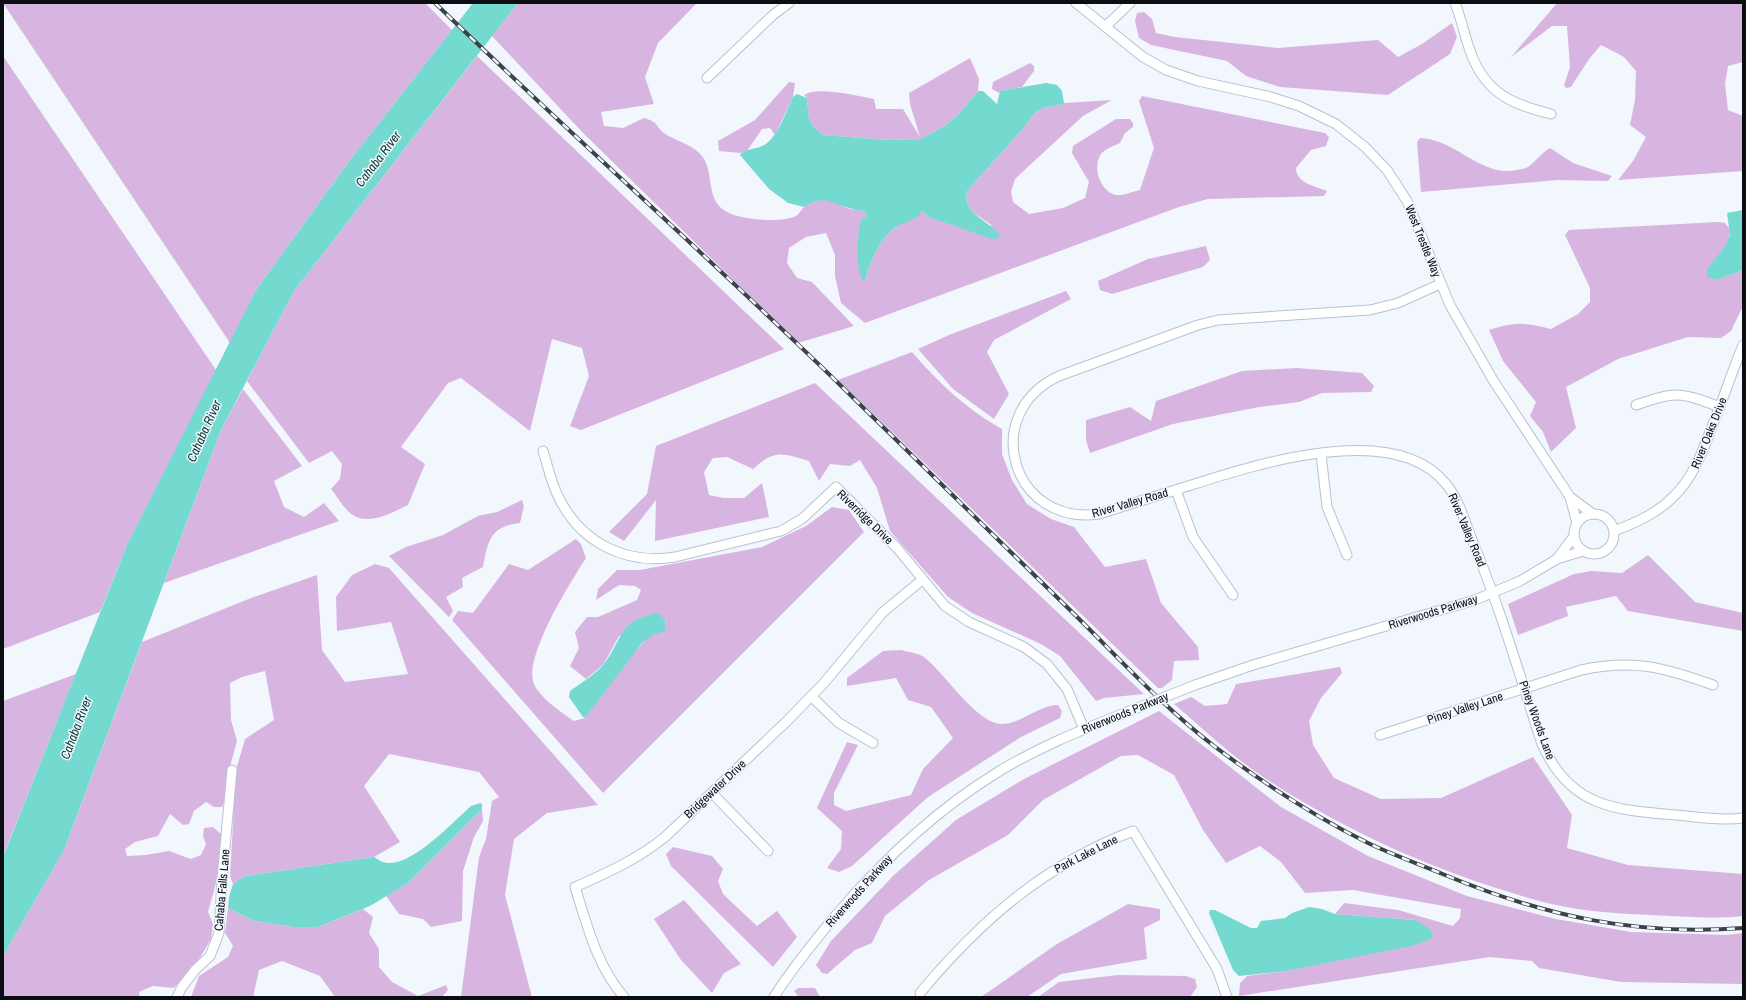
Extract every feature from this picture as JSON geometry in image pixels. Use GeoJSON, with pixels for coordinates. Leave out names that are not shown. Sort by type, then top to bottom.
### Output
{"type":"FeatureCollection","features":[{"type":"Feature","properties":{"kind":"street"},"geometry":{"type":"LineString","coordinates":[[708,78],[773,16],[789,3]]}},
{"type":"Feature","properties":{"kind":"street","name":"West Trestle Way"},"geometry":{"type":"LineString","coordinates":[[1076,3],[1143,57],[1166,70],[1198,81],[1271,97],[1299,106],[1336,124],[1352,135],[1365,147],[1387,170],[1403,195],[1415,217],[1440,284],[1458,321],[1493,380],[1570,497],[1577,523]]}},
{"type":"Feature","properties":{"kind":"street"},"geometry":{"type":"LineString","coordinates":[[1106,26],[1130,3]]}},
{"type":"Feature","properties":{"kind":"street"},"geometry":{"type":"LineString","coordinates":[[1455,3],[1472,57],[1488,83],[1503,96],[1516,104],[1551,114]]}},
{"type":"Feature","properties":{"kind":"street","name":"River Valley Road"},"geometry":{"type":"LineString","coordinates":[[1440,284],[1398,303],[1370,310],[1232,318],[1198,325],[1059,376],[1038,389],[1022,407],[1015,424],[1013,439],[1016,464],[1022,480],[1042,502],[1052,508],[1070,515],[1099,514],[1262,464],[1299,456],[1369,451],[1392,453],[1412,458],[1432,470],[1446,484],[1457,502],[1494,593]]}},
{"type":"Feature","properties":{"kind":"street","name":"River Oaks Drive"},"geometry":{"type":"LineString","coordinates":[[1614,531],[1650,515],[1672,499],[1682,489],[1697,464],[1743,346]]}},
{"type":"Feature","properties":{"kind":"street"},"geometry":{"type":"LineString","coordinates":[[1636,405],[1664,395],[1675,394],[1690,395],[1720,407]]}},
{"type":"Feature","properties":{"kind":"street","name":"Riverridge Drive"},"geometry":{"type":"LineString","coordinates":[[543,451],[558,496],[568,514],[590,538],[616,552],[641,558],[664,559],[772,535],[802,519],[836,487],[897,548],[937,598],[957,615],[1024,647],[1048,664],[1067,689],[1084,729]]}},
{"type":"Feature","properties":{"kind":"street"},"geometry":{"type":"LineString","coordinates":[[1321,454],[1323,488],[1327,507],[1347,555]]}},
{"type":"Feature","properties":{"kind":"street"},"geometry":{"type":"LineString","coordinates":[[1176,490],[1193,537],[1233,595]]}},
{"type":"Feature","properties":{"kind":"street","name":"West Trestle Way"},"geometry":{"type":"LineString","coordinates":[[1570,497],[1593,514]]}},
{"type":"Feature","properties":{"kind":"street"},"geometry":{"type":"LineString","coordinates":[[1593,514],[1607,518],[1614,531],[1614,539],[1611,546],[1598,554],[1590,554],[1583,551],[1577,544],[1574,536],[1577,523],[1593,514]]}},
{"type":"Feature","properties":{"kind":"street","name":"Riverwoods Parkway"},"geometry":{"type":"LineString","coordinates":[[1558,559],[1574,536]]}},
{"type":"Feature","properties":{"kind":"street","name":"Riverwoods Parkway"},"geometry":{"type":"LineString","coordinates":[[774,997],[796,964],[858,890],[884,862],[912,836],[965,794],[1000,771],[1030,754],[1084,729],[1195,685],[1253,665],[1438,611],[1494,593],[1558,559],[1583,551]]}},
{"type":"Feature","properties":{"kind":"street","name":"Bridgewater Drive"},"geometry":{"type":"LineString","coordinates":[[624,997],[609,977],[599,958],[575,887],[626,864],[650,849],[712,793],[811,696],[834,671],[875,621],[922,580]]}},
{"type":"Feature","properties":{"kind":"street","name":"Piney Woods Lane"},"geometry":{"type":"LineString","coordinates":[[1494,593],[1542,744],[1552,764],[1567,782],[1588,798],[1602,805],[1625,810],[1719,819],[1743,818]]}},
{"type":"Feature","properties":{"kind":"street","name":"Piney Valley Lane"},"geometry":{"type":"LineString","coordinates":[[1380,735],[1581,670],[1620,664],[1663,668],[1713,685]]}},
{"type":"Feature","properties":{"kind":"street"},"geometry":{"type":"LineString","coordinates":[[811,696],[839,723],[873,743]]}},
{"type":"Feature","properties":{"kind":"street","name":"Cahaba Falls Lane"},"geometry":{"type":"LineString","coordinates":[[177,997],[182,987],[195,970],[210,956],[219,933],[222,879],[232,770]]}},
{"type":"Feature","properties":{"kind":"street"},"geometry":{"type":"LineString","coordinates":[[712,793],[768,851]]}},
{"type":"Feature","properties":{"kind":"street","name":"Park Lake Lane"},"geometry":{"type":"LineString","coordinates":[[920,993],[965,941],[994,914],[1026,889],[1084,852],[1133,831],[1217,969],[1227,997]]}},
{"type":"Feature","properties":{"kind":"shaded area"},"geometry":{"type":"Polygon","coordinates":[[[3,3],[425,3],[452,30],[348,163],[256,290],[230,343],[3,3]]]}},
{"type":"Feature","properties":{"kind":"shaded area"},"geometry":{"type":"Polygon","coordinates":[[[518,3],[697,3],[658,43],[645,77],[654,104],[601,112],[604,126],[623,128],[644,118],[653,122],[667,135],[695,149],[706,163],[712,191],[717,203],[722,209],[735,215],[762,220],[790,218],[796,216],[808,204],[824,200],[852,210],[867,213],[866,216],[860,221],[858,254],[865,280],[880,244],[896,227],[912,219],[922,211],[929,217],[941,220],[993,226],[978,216],[970,208],[967,198],[967,191],[1021,131],[1034,114],[1042,108],[1061,105],[1064,103],[1112,100],[1083,116],[1015,179],[1011,192],[1013,202],[1029,214],[1063,208],[1085,198],[1089,182],[1072,153],[1073,146],[1116,119],[1130,119],[1133,123],[1133,127],[1125,133],[1120,143],[1101,154],[1097,165],[1099,178],[1110,193],[1116,195],[1140,190],[1154,148],[1139,101],[1142,96],[1325,133],[1329,137],[1326,146],[1311,150],[1296,168],[1299,177],[1303,181],[1327,191],[1324,196],[1208,199],[1179,207],[865,323],[841,303],[835,276],[835,255],[826,233],[806,237],[789,248],[787,263],[797,278],[812,282],[854,326],[798,343],[583,133],[492,36],[518,3]]]}},
{"type":"Feature","properties":{"kind":"shaded area"},"geometry":{"type":"Polygon","coordinates":[[[1557,3],[1743,3],[1743,62],[1728,66],[1725,84],[1728,110],[1743,116],[1743,171],[1618,180],[1633,161],[1646,137],[1630,125],[1635,100],[1636,71],[1624,57],[1601,45],[1589,59],[1571,87],[1566,88],[1564,85],[1570,67],[1567,26],[1552,26],[1511,57],[1557,3]]]}},
{"type":"Feature","properties":{"kind":"shaded area"},"geometry":{"type":"Polygon","coordinates":[[[1144,12],[1152,19],[1156,33],[1175,37],[1278,48],[1378,40],[1398,57],[1422,44],[1452,23],[1457,37],[1450,54],[1388,95],[1280,87],[1246,76],[1227,61],[1151,45],[1139,38],[1135,21],[1137,13],[1144,12]]]}},
{"type":"Feature","properties":{"kind":"shaded area"},"geometry":{"type":"Polygon","coordinates":[[[3,56],[216,370],[127,545],[100,612],[3,649],[3,56]]]}},
{"type":"Feature","properties":{"kind":"shaded area"},"geometry":{"type":"Polygon","coordinates":[[[477,56],[784,349],[581,430],[570,426],[589,376],[582,348],[552,339],[530,431],[461,378],[448,383],[401,447],[425,464],[408,505],[378,518],[363,519],[356,517],[349,512],[331,489],[340,479],[342,464],[332,451],[309,463],[247,381],[294,291],[477,56]]]}},
{"type":"Feature","properties":{"kind":"shaded area"},"geometry":{"type":"Polygon","coordinates":[[[970,58],[979,79],[978,91],[960,113],[946,125],[921,139],[888,140],[823,135],[814,127],[809,119],[807,98],[804,95],[819,91],[848,94],[874,99],[876,109],[903,109],[920,137],[910,104],[909,93],[970,58]]]}},
{"type":"Feature","properties":{"kind":"shaded area"},"geometry":{"type":"Polygon","coordinates":[[[1030,63],[1034,66],[1034,71],[1022,87],[1000,91],[999,93],[992,89],[993,82],[1030,63]]]}},
{"type":"Feature","properties":{"kind":"shaded area"},"geometry":{"type":"Polygon","coordinates":[[[789,82],[795,83],[793,97],[775,135],[770,128],[762,129],[747,151],[741,153],[719,151],[718,141],[755,120],[789,82]]]}},
{"type":"Feature","properties":{"kind":"shaded area"},"geometry":{"type":"Polygon","coordinates":[[[1420,138],[1433,140],[1445,145],[1492,169],[1504,171],[1526,168],[1550,148],[1573,163],[1612,176],[1608,181],[1557,180],[1421,192],[1417,142],[1420,138]]]}},
{"type":"Feature","properties":{"kind":"shaded area"},"geometry":{"type":"Polygon","coordinates":[[[1718,222],[1725,223],[1730,229],[1730,235],[1726,245],[1707,269],[1717,280],[1743,270],[1743,306],[1731,331],[1721,338],[1688,337],[1618,359],[1566,387],[1576,428],[1551,452],[1543,432],[1530,416],[1536,402],[1503,361],[1489,330],[1513,324],[1526,324],[1551,329],[1578,314],[1590,302],[1590,288],[1565,235],[1569,230],[1718,222]]]}},
{"type":"Feature","properties":{"kind":"shaded area"},"geometry":{"type":"Polygon","coordinates":[[[1206,246],[1210,260],[1203,267],[1112,294],[1100,290],[1098,281],[1148,259],[1206,246]]]}},
{"type":"Feature","properties":{"kind":"shaded area"},"geometry":{"type":"Polygon","coordinates":[[[1066,291],[1071,299],[994,340],[987,352],[1009,394],[994,419],[953,389],[918,349],[949,335],[1066,291]]]}},
{"type":"Feature","properties":{"kind":"shaded area"},"geometry":{"type":"Polygon","coordinates":[[[912,352],[954,395],[977,413],[1002,429],[1002,454],[1012,480],[1027,504],[1051,519],[1074,527],[1105,567],[1146,559],[1161,603],[1198,647],[1199,660],[1174,661],[1172,680],[1162,688],[1158,688],[838,380],[912,352]]]}},
{"type":"Feature","properties":{"kind":"shaded area"},"geometry":{"type":"Polygon","coordinates":[[[1297,368],[1362,373],[1374,386],[1371,392],[1322,393],[1299,402],[1259,407],[1173,424],[1090,453],[1086,440],[1086,420],[1130,407],[1151,421],[1156,401],[1242,371],[1297,368]]]}},
{"type":"Feature","properties":{"kind":"shaded area"},"geometry":{"type":"Polygon","coordinates":[[[815,383],[1144,694],[1104,698],[1096,701],[1060,656],[1041,644],[972,613],[948,597],[890,531],[877,488],[860,460],[850,466],[830,464],[819,481],[809,461],[792,456],[779,454],[767,458],[753,469],[727,457],[713,458],[704,472],[709,495],[724,498],[744,498],[762,483],[769,517],[655,541],[656,500],[624,541],[609,532],[647,494],[656,446],[815,383]]]}},
{"type":"Feature","properties":{"kind":"shaded area"},"geometry":{"type":"Polygon","coordinates":[[[243,389],[302,466],[274,481],[284,507],[304,517],[324,503],[339,521],[164,583],[221,430],[243,389]]]}},
{"type":"Feature","properties":{"kind":"shaded area"},"geometry":{"type":"Polygon","coordinates":[[[522,500],[524,506],[520,523],[502,527],[496,531],[489,542],[483,567],[462,578],[463,587],[446,597],[453,611],[449,617],[389,556],[406,547],[443,535],[478,516],[497,512],[522,500]]]}},
{"type":"Feature","properties":{"kind":"shaded area"},"geometry":{"type":"Polygon","coordinates":[[[832,507],[849,510],[864,532],[603,793],[452,620],[458,611],[473,613],[509,564],[528,570],[576,539],[581,544],[586,558],[560,601],[542,636],[536,653],[533,669],[533,681],[544,698],[574,721],[585,718],[634,652],[651,635],[665,629],[666,627],[666,621],[619,636],[603,665],[586,679],[570,666],[579,648],[575,632],[587,617],[598,617],[637,600],[641,590],[635,586],[619,585],[596,600],[598,589],[617,570],[640,570],[762,547],[806,526],[832,507]]]}},
{"type":"Feature","properties":{"kind":"shaded area"},"geometry":{"type":"Polygon","coordinates":[[[1648,555],[1695,602],[1743,613],[1743,631],[1628,611],[1616,596],[1566,607],[1568,616],[1518,635],[1508,604],[1574,574],[1591,571],[1622,573],[1648,555]]]}},
{"type":"Feature","properties":{"kind":"shaded area"},"geometry":{"type":"Polygon","coordinates":[[[375,564],[389,568],[598,805],[547,813],[514,839],[505,895],[532,997],[461,997],[479,857],[486,839],[492,801],[499,797],[479,772],[389,754],[364,786],[400,842],[374,857],[245,876],[233,884],[230,876],[236,770],[245,739],[274,720],[265,671],[242,677],[230,683],[231,720],[237,741],[229,770],[225,799],[222,807],[214,807],[206,802],[194,811],[189,824],[183,825],[170,814],[158,836],[135,842],[125,849],[127,856],[146,855],[169,851],[191,859],[201,855],[206,844],[203,836],[204,828],[213,827],[222,835],[218,876],[208,912],[213,924],[211,939],[201,956],[174,988],[153,986],[139,992],[140,997],[3,997],[3,956],[64,850],[142,642],[251,598],[317,575],[322,650],[345,682],[408,674],[391,622],[337,631],[336,597],[352,575],[375,564]]]}},
{"type":"Feature","properties":{"kind":"shaded area"},"geometry":{"type":"Polygon","coordinates":[[[901,650],[924,657],[971,706],[991,721],[1001,724],[1009,723],[1044,708],[1058,705],[1062,711],[1060,718],[1021,737],[928,797],[852,866],[839,872],[827,868],[841,849],[842,831],[817,808],[847,742],[858,745],[834,793],[834,805],[846,811],[911,795],[923,769],[953,738],[931,707],[908,700],[896,678],[847,686],[847,678],[883,651],[901,650]]]}},
{"type":"Feature","properties":{"kind":"shaded area"},"geometry":{"type":"Polygon","coordinates":[[[1340,667],[1342,673],[1321,698],[1309,721],[1313,745],[1334,778],[1381,799],[1441,798],[1533,757],[1572,815],[1567,848],[1628,865],[1743,874],[1743,916],[1698,917],[1624,914],[1577,909],[1547,903],[1473,881],[1366,836],[1298,799],[1242,762],[1174,704],[1191,697],[1205,706],[1227,704],[1236,684],[1340,667]]]}},
{"type":"Feature","properties":{"kind":"shaded area"},"geometry":{"type":"Polygon","coordinates":[[[76,674],[3,856],[3,701],[76,674]]]}},
{"type":"Feature","properties":{"kind":"shaded area"},"geometry":{"type":"Polygon","coordinates":[[[1159,711],[1281,807],[1368,856],[1467,896],[1556,919],[1631,932],[1727,935],[1743,933],[1743,984],[1621,982],[1539,968],[1532,961],[1490,957],[1239,996],[1240,983],[1247,976],[1286,971],[1426,941],[1416,920],[1335,914],[1344,903],[1398,910],[1453,926],[1460,918],[1461,909],[1353,890],[1305,893],[1281,862],[1260,846],[1226,863],[1203,830],[1174,775],[1138,755],[1121,756],[1043,800],[1008,835],[929,880],[885,916],[872,943],[855,950],[827,974],[822,973],[816,965],[831,941],[893,876],[956,820],[1024,779],[1159,711]]]}},
{"type":"Feature","properties":{"kind":"shaded area"},"geometry":{"type":"Polygon","coordinates":[[[482,809],[483,821],[474,837],[463,871],[462,921],[431,927],[423,919],[399,914],[386,896],[408,883],[482,809]]]}},
{"type":"Feature","properties":{"kind":"shaded area"},"geometry":{"type":"Polygon","coordinates":[[[673,847],[712,856],[723,869],[718,881],[723,894],[757,926],[777,911],[797,937],[773,967],[671,866],[666,854],[673,847]]]}},
{"type":"Feature","properties":{"kind":"shaded area"},"geometry":{"type":"Polygon","coordinates":[[[684,900],[741,964],[724,973],[712,993],[681,960],[654,919],[684,900]]]}},
{"type":"Feature","properties":{"kind":"shaded area"},"geometry":{"type":"Polygon","coordinates":[[[1128,904],[1160,909],[1160,920],[1144,928],[1147,959],[1061,974],[1027,997],[981,997],[1057,944],[1128,904]]]}},
{"type":"Feature","properties":{"kind":"shaded area"},"geometry":{"type":"Polygon","coordinates":[[[228,908],[254,921],[294,927],[318,927],[363,909],[373,917],[369,933],[379,949],[379,967],[392,982],[418,996],[446,985],[448,990],[442,997],[335,997],[320,976],[282,961],[259,970],[253,997],[191,997],[199,976],[228,957],[233,946],[225,933],[228,908]]]}},
{"type":"Feature","properties":{"kind":"shaded area"},"geometry":{"type":"Polygon","coordinates":[[[1118,975],[1186,976],[1195,979],[1197,987],[1190,997],[1038,997],[1059,982],[1118,975]]]}},
{"type":"Feature","properties":{"kind":"shaded area"},"geometry":{"type":"Polygon","coordinates":[[[798,988],[815,988],[820,997],[799,997],[794,991],[798,988]]]}},
{"type":"Feature","properties":{"kind":"water","name":"Cahaba River"},"geometry":{"type":"Polygon","coordinates":[[[473,3],[518,3],[294,291],[221,430],[64,850],[3,956],[3,857],[127,545],[256,290],[348,163],[473,3]]]}},
{"type":"Feature","properties":{"kind":"water"},"geometry":{"type":"Polygon","coordinates":[[[1046,83],[1057,85],[1062,91],[1064,103],[1061,105],[1042,108],[1034,114],[1021,131],[967,191],[968,205],[999,234],[999,238],[992,239],[929,217],[922,211],[914,219],[896,227],[890,232],[876,251],[865,280],[863,281],[858,267],[858,243],[860,221],[866,216],[867,213],[825,200],[813,202],[804,207],[788,203],[769,189],[740,155],[744,151],[763,146],[771,139],[779,129],[793,97],[797,94],[807,98],[809,119],[814,127],[823,135],[888,140],[921,139],[946,125],[960,113],[978,91],[983,91],[997,104],[1000,91],[1046,83]]]}},
{"type":"Feature","properties":{"kind":"water"},"geometry":{"type":"Polygon","coordinates":[[[1743,210],[1743,270],[1717,280],[1707,277],[1707,269],[1724,248],[1730,235],[1727,213],[1743,210]]]}},
{"type":"Feature","properties":{"kind":"water"},"geometry":{"type":"Polygon","coordinates":[[[657,613],[665,620],[665,630],[654,634],[642,643],[585,718],[583,717],[569,697],[570,691],[601,668],[623,631],[628,626],[644,616],[657,613]]]}},
{"type":"Feature","properties":{"kind":"water"},"geometry":{"type":"Polygon","coordinates":[[[480,803],[482,804],[482,809],[408,883],[370,906],[318,927],[294,927],[254,921],[228,908],[229,897],[233,884],[245,876],[374,857],[386,863],[398,862],[421,850],[471,806],[480,803]]]}},
{"type":"Feature","properties":{"kind":"water"},"geometry":{"type":"Polygon","coordinates":[[[1309,907],[1322,909],[1335,914],[1416,920],[1430,929],[1433,937],[1411,946],[1286,971],[1239,976],[1233,970],[1209,913],[1210,910],[1215,910],[1251,928],[1257,928],[1261,921],[1285,918],[1292,913],[1309,907]]]}},
{"type":"Feature","properties":{"kind":"railway"},"geometry":{"type":"LineString","coordinates":[[435,3],[833,378],[1158,698],[1195,731],[1251,773],[1308,810],[1368,843],[1445,875],[1518,902],[1554,912],[1627,926],[1703,930],[1743,928]]}}]}
